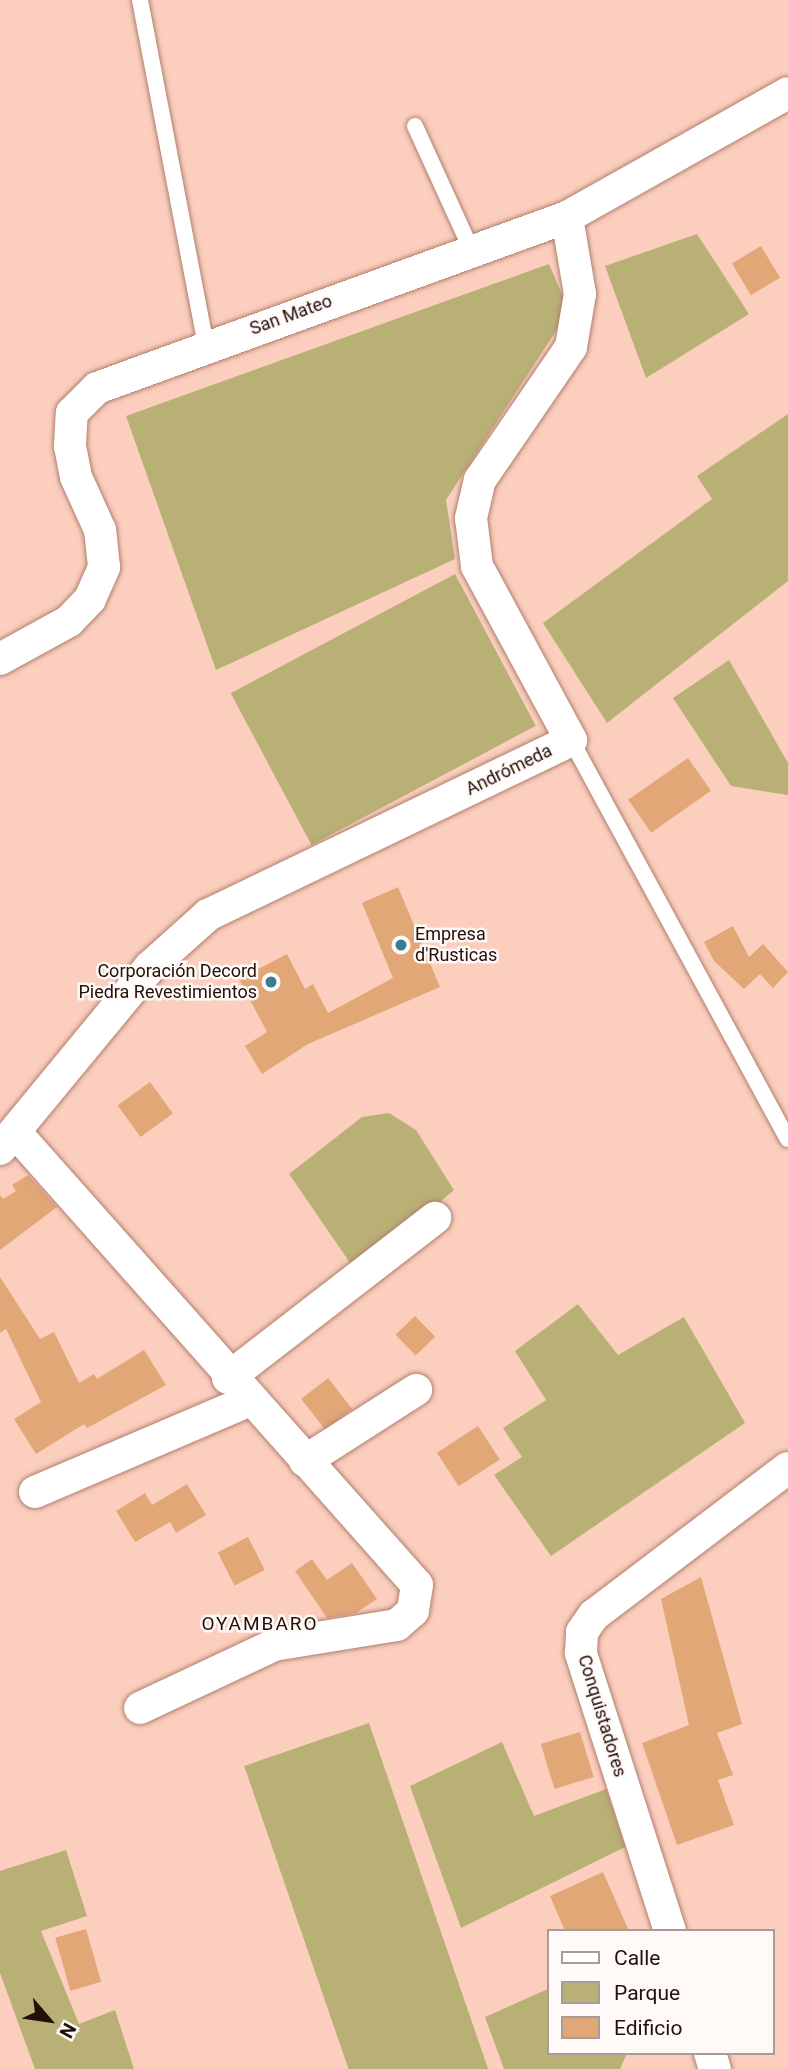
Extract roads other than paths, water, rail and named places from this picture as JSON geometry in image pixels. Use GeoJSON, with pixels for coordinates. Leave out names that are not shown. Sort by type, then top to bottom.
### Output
{"type":"FeatureCollection","features":[{"type":"Feature","properties":{"kind":"street","name":"San Mateo"},"geometry":{"type":"LineString","coordinates":[[0,659],[69,621],[90,599],[104,567],[100,530],[76,477],[70,446],[72,414],[97,388],[206,346],[567,217],[788,93]]}},
{"type":"Feature","properties":{"kind":"street","name":"Andrómeda"},"geometry":{"type":"LineString","coordinates":[[8,1141],[150,967],[208,915],[571,740],[477,566],[471,518],[480,480],[571,346],[580,294],[567,217]]}},
{"type":"Feature","properties":{"kind":"street"},"geometry":{"type":"LineString","coordinates":[[8,1141],[305,1461],[416,1586],[413,1611],[397,1625],[274,1645],[140,1708]]}},
{"type":"Feature","properties":{"kind":"street"},"geometry":{"type":"LineString","coordinates":[[35,1492],[238,1389],[435,1218]]}},
{"type":"Feature","properties":{"kind":"street"},"geometry":{"type":"LineString","coordinates":[[305,1461],[416,1390]]}},
{"type":"Feature","properties":{"kind":"street","name":"Conquistadores"},"geometry":{"type":"LineString","coordinates":[[669,1929],[581,1653],[582,1632],[594,1615],[788,1468]]}},
{"type":"Feature","properties":{"kind":"lane"},"geometry":{"type":"LineString","coordinates":[[140,0],[206,346]]}},
{"type":"Feature","properties":{"kind":"lane"},"geometry":{"type":"LineString","coordinates":[[415,126],[472,251]]}},
{"type":"Feature","properties":{"kind":"lane"},"geometry":{"type":"LineString","coordinates":[[571,740],[788,1139]]}},
{"type":"Feature","properties":{"kind":"place","name":"Empresa d'Rusticas"},"geometry":{"type":"Point","coordinates":[401,945]}},
{"type":"Feature","properties":{"kind":"place","name":"Corporación Decord Piedra Revestimientos"},"geometry":{"type":"Point","coordinates":[271,982]}},
{"type":"Feature","properties":{"kind":"district","name":"OYAMBARO"},"geometry":{"type":"Point","coordinates":[260,1624]}}]}
